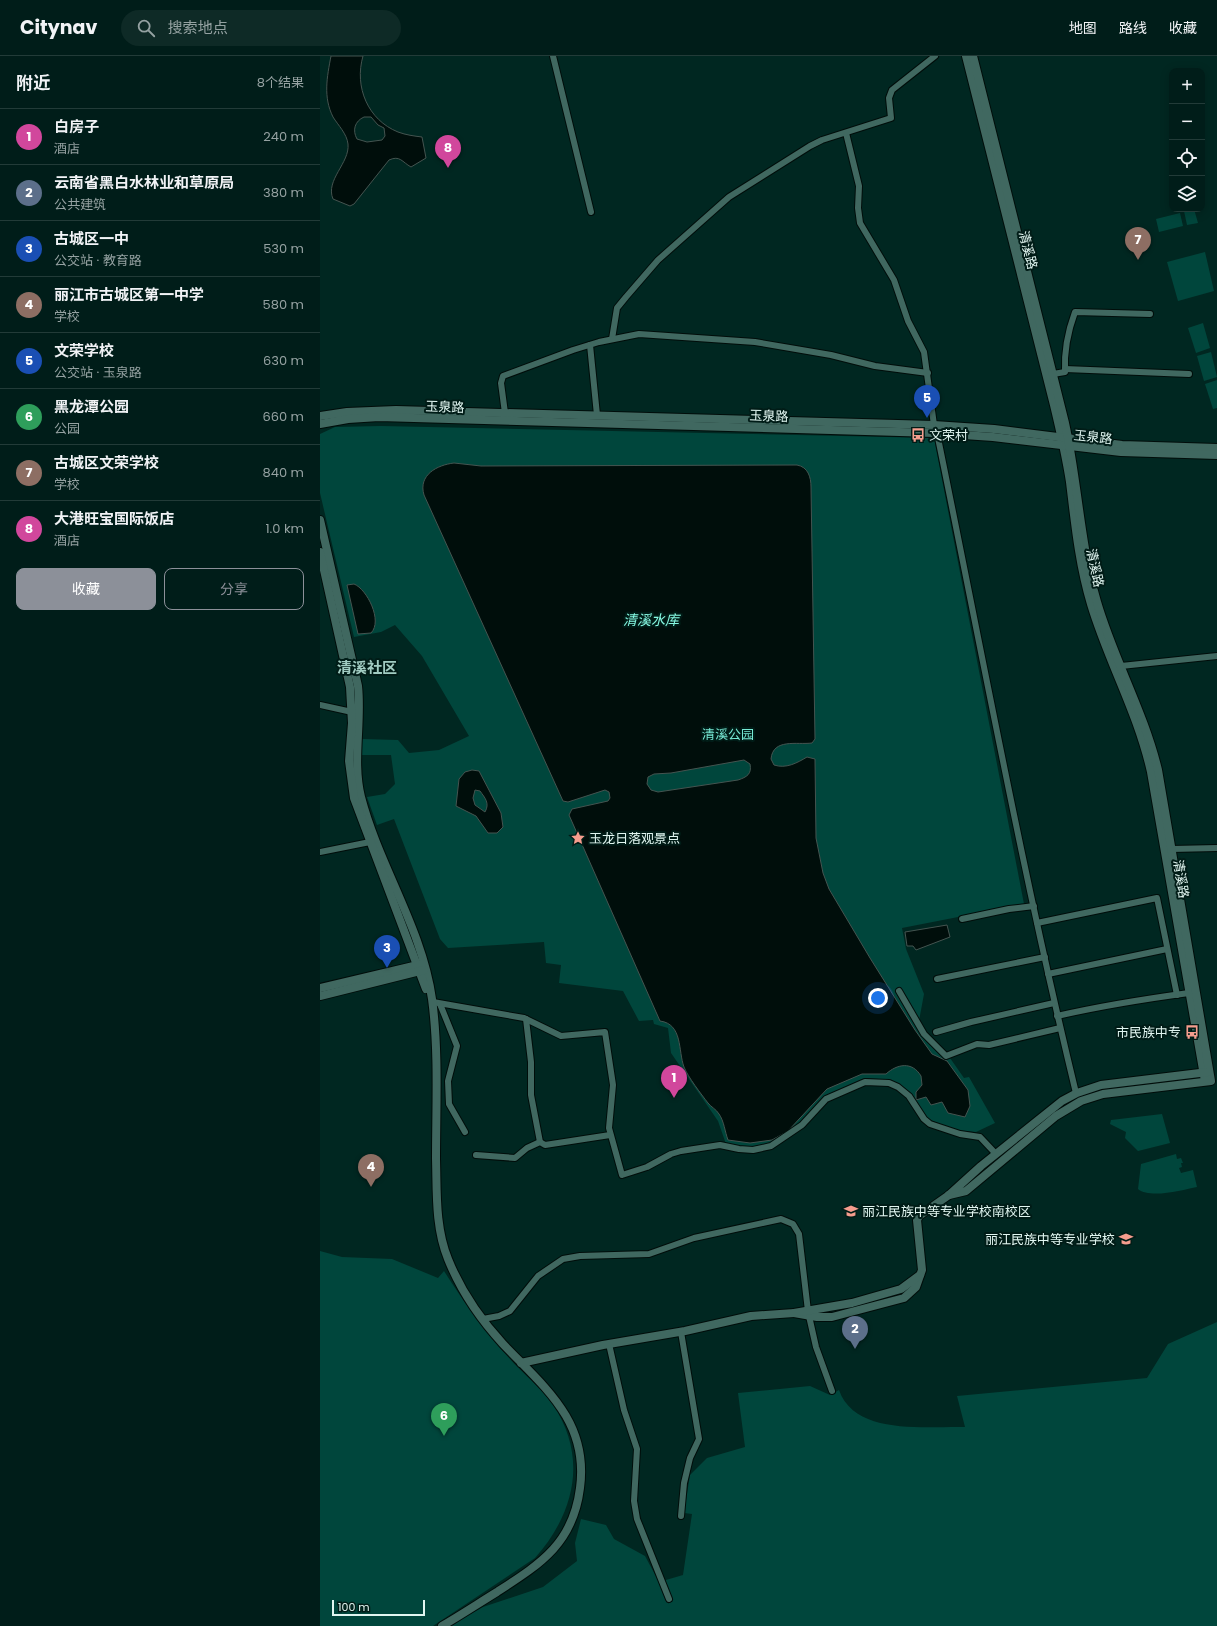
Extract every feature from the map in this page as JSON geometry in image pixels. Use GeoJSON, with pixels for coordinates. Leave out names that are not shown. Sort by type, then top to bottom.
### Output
{"type":"FeatureCollection","features":[{"type":"Feature","properties":{"kind":"street"},"geometry":{"type":"LineString","coordinates":[[553,56],[592,212]]}},
{"type":"Feature","properties":{"kind":"street"},"geometry":{"type":"LineString","coordinates":[[612,340],[617,308],[658,260],[724,201],[741,188],[810,146],[891,118],[889,98],[892,90],[935,56]]}},
{"type":"Feature","properties":{"kind":"street","name":"清溪路"},"geometry":{"type":"LineString","coordinates":[[949,1195],[966,1191],[1056,1116],[1081,1101],[1103,1094],[1208,1081],[1189,993],[1151,772],[1140,730],[1101,634],[1087,590],[1079,549],[1066,443],[966,56]]}},
{"type":"Feature","properties":{"kind":"street","name":"清溪路"},"geometry":{"type":"LineString","coordinates":[[973,56],[1054,374],[1090,575],[1101,615],[1141,715],[1154,753],[1171,849],[1206,1072]]}},
{"type":"Feature","properties":{"kind":"street"},"geometry":{"type":"LineString","coordinates":[[846,133],[859,186],[858,208],[860,223],[894,280],[908,321],[924,352],[936,429],[1037,923],[1054,1003],[1076,1093]]}},
{"type":"Feature","properties":{"kind":"street"},"geometry":{"type":"LineString","coordinates":[[1054,374],[1065,372],[1070,326],[1075,312],[1150,314]]}},
{"type":"Feature","properties":{"kind":"street"},"geometry":{"type":"LineString","coordinates":[[505,413],[501,383],[503,376],[590,345],[639,334],[755,342],[831,355],[875,366],[928,373]]}},
{"type":"Feature","properties":{"kind":"street"},"geometry":{"type":"LineString","coordinates":[[590,345],[597,416]]}},
{"type":"Feature","properties":{"kind":"street"},"geometry":{"type":"LineString","coordinates":[[1065,369],[1188,374]]}},
{"type":"Feature","properties":{"kind":"street","name":"玉泉路"},"geometry":{"type":"LineString","coordinates":[[320,416],[347,412],[379,410],[597,416],[936,429]]}},
{"type":"Feature","properties":{"kind":"street","name":"玉泉路"},"geometry":{"type":"LineString","coordinates":[[320,424],[348,419],[379,417],[994,429],[1066,443],[1150,454],[1217,455]]}},
{"type":"Feature","properties":{"kind":"street","name":"玉泉路"},"geometry":{"type":"LineString","coordinates":[[1066,443],[1150,447],[1217,448]]}},
{"type":"Feature","properties":{"kind":"street"},"geometry":{"type":"LineString","coordinates":[[320,520],[358,686],[360,721],[357,761],[361,796],[422,967],[434,1014]]}},
{"type":"Feature","properties":{"kind":"street"},"geometry":{"type":"LineString","coordinates":[[320,552],[348,673],[352,712],[349,761],[351,781],[357,809],[436,1003],[457,1046],[448,1090],[450,1108],[465,1132]]}},
{"type":"Feature","properties":{"kind":"street"},"geometry":{"type":"LineString","coordinates":[[1121,666],[1217,656]]}},
{"type":"Feature","properties":{"kind":"street"},"geometry":{"type":"LineString","coordinates":[[320,705],[352,712]]}},
{"type":"Feature","properties":{"kind":"street"},"geometry":{"type":"LineString","coordinates":[[320,852],[370,842]]}},
{"type":"Feature","properties":{"kind":"street"},"geometry":{"type":"LineString","coordinates":[[1171,849],[1217,848]]}},
{"type":"Feature","properties":{"kind":"street"},"geometry":{"type":"LineString","coordinates":[[1037,923],[1157,898],[1177,995]]}},
{"type":"Feature","properties":{"kind":"street"},"geometry":{"type":"LineString","coordinates":[[962,919],[1009,909],[1034,906]]}},
{"type":"Feature","properties":{"kind":"street"},"geometry":{"type":"LineString","coordinates":[[1048,974],[1167,949]]}},
{"type":"Feature","properties":{"kind":"street"},"geometry":{"type":"LineString","coordinates":[[937,979],[1044,957]]}},
{"type":"Feature","properties":{"kind":"street"},"geometry":{"type":"LineString","coordinates":[[320,988],[422,967]]}},
{"type":"Feature","properties":{"kind":"street"},"geometry":{"type":"LineString","coordinates":[[320,996],[422,967]]}},
{"type":"Feature","properties":{"kind":"street"},"geometry":{"type":"LineString","coordinates":[[899,990],[924,1034],[946,1056],[977,1044],[989,1045],[1060,1028]]}},
{"type":"Feature","properties":{"kind":"street"},"geometry":{"type":"LineString","coordinates":[[1057,1016],[1120,1002],[1134,1002],[1189,993]]}},
{"type":"Feature","properties":{"kind":"street"},"geometry":{"type":"LineString","coordinates":[[436,1003],[434,1014],[436,1197],[441,1235],[448,1259],[463,1288],[483,1319],[552,1394],[563,1410],[572,1428],[579,1452],[581,1470],[576,1506],[563,1536],[543,1561],[442,1626]]}},
{"type":"Feature","properties":{"kind":"street"},"geometry":{"type":"LineString","coordinates":[[436,1003],[505,1014],[526,1019],[558,1035],[566,1037],[605,1032],[613,1085],[610,1108],[610,1135],[622,1175],[647,1167],[671,1154],[681,1151],[720,1145],[739,1149],[760,1149],[776,1143],[802,1125],[822,1103],[831,1096],[862,1082],[889,1083],[898,1087],[909,1096],[924,1119],[930,1124],[960,1134],[980,1137],[996,1154]]}},
{"type":"Feature","properties":{"kind":"street"},"geometry":{"type":"LineString","coordinates":[[936,1032],[971,1022],[1054,1003]]}},
{"type":"Feature","properties":{"kind":"street"},"geometry":{"type":"LineString","coordinates":[[526,1019],[531,1062],[531,1095],[540,1142],[545,1145],[610,1135]]}},
{"type":"Feature","properties":{"kind":"street"},"geometry":{"type":"LineString","coordinates":[[522,1363],[609,1344],[681,1332],[751,1316],[809,1313],[832,1317],[904,1298],[916,1287],[922,1274],[923,1266],[918,1218],[922,1212],[949,1195],[996,1154],[1051,1110],[1076,1093],[1102,1085],[1206,1072]]}},
{"type":"Feature","properties":{"kind":"street"},"geometry":{"type":"LineString","coordinates":[[436,1090],[448,1090]]}},
{"type":"Feature","properties":{"kind":"street"},"geometry":{"type":"LineString","coordinates":[[476,1155],[515,1158],[527,1148],[540,1142]]}},
{"type":"Feature","properties":{"kind":"street"},"geometry":{"type":"LineString","coordinates":[[483,1319],[499,1316],[510,1311],[538,1276],[563,1259],[580,1256],[649,1254],[694,1238],[781,1219],[793,1224],[799,1234],[809,1313],[816,1347],[832,1391]]}},
{"type":"Feature","properties":{"kind":"street"},"geometry":{"type":"LineString","coordinates":[[681,1332],[699,1439],[690,1458],[684,1483],[681,1516]]}},
{"type":"Feature","properties":{"kind":"street"},"geometry":{"type":"LineString","coordinates":[[609,1344],[624,1410],[637,1449],[634,1501],[637,1519],[669,1600]]}},
{"type":"Feature","properties":{"kind":"green space"},"geometry":{"type":"Polygon","coordinates":[[[1184,212],[1195,212],[1198,223],[1187,225],[1184,212]]]}},
{"type":"Feature","properties":{"kind":"green space"},"geometry":{"type":"Polygon","coordinates":[[[1180,213],[1183,226],[1159,232],[1156,219],[1180,213]]]}},
{"type":"Feature","properties":{"kind":"green space"},"geometry":{"type":"Polygon","coordinates":[[[1205,252],[1214,291],[1178,301],[1167,262],[1205,252]]]}},
{"type":"Feature","properties":{"kind":"green space"},"geometry":{"type":"Polygon","coordinates":[[[1203,323],[1210,348],[1196,353],[1188,328],[1203,323]]]}},
{"type":"Feature","properties":{"kind":"green space"},"geometry":{"type":"Polygon","coordinates":[[[1211,352],[1217,377],[1204,381],[1197,356],[1211,352]]]}},
{"type":"Feature","properties":{"kind":"green space"},"geometry":{"type":"Polygon","coordinates":[[[1217,380],[1217,408],[1213,409],[1205,384],[1217,380]]]}},
{"type":"Feature","properties":{"kind":"green space","name":"清溪公园"},"geometry":{"type":"Polygon","coordinates":[[[381,426],[934,438],[1024,904],[902,928],[906,949],[924,994],[919,1021],[925,1033],[950,1058],[964,1078],[969,1077],[995,1123],[976,1132],[955,1130],[928,1119],[890,1080],[867,1078],[828,1095],[795,1127],[771,1143],[750,1147],[726,1144],[718,1121],[671,1053],[668,1028],[654,1024],[653,1020],[639,1021],[623,991],[559,983],[561,965],[546,963],[544,942],[448,948],[440,939],[394,819],[377,825],[367,797],[385,794],[395,784],[391,755],[362,755],[362,739],[398,740],[409,753],[439,750],[469,736],[422,656],[395,625],[381,632],[354,637],[320,493],[320,434],[335,427],[381,426]]]}},
{"type":"Feature","properties":{"kind":"green space"},"geometry":{"type":"Polygon","coordinates":[[[1162,1114],[1170,1143],[1138,1151],[1125,1138],[1126,1132],[1110,1124],[1111,1120],[1162,1114]]]}},
{"type":"Feature","properties":{"kind":"green space"},"geometry":{"type":"Polygon","coordinates":[[[1176,1154],[1177,1159],[1181,1158],[1183,1163],[1181,1163],[1182,1167],[1179,1168],[1181,1173],[1193,1170],[1197,1187],[1158,1194],[1143,1192],[1138,1189],[1141,1164],[1176,1154]]]}},
{"type":"Feature","properties":{"kind":"green space"},"geometry":{"type":"Polygon","coordinates":[[[320,1251],[342,1257],[392,1259],[438,1278],[444,1271],[491,1337],[514,1364],[548,1398],[564,1425],[571,1445],[573,1464],[572,1484],[568,1504],[549,1541],[535,1558],[433,1626],[320,1626],[320,1251]]]}},
{"type":"Feature","properties":{"kind":"green space"},"geometry":{"type":"Polygon","coordinates":[[[1217,1322],[1217,1626],[449,1626],[483,1607],[543,1587],[577,1561],[575,1543],[581,1519],[606,1525],[614,1539],[645,1556],[659,1582],[683,1575],[692,1514],[684,1513],[690,1475],[707,1458],[745,1447],[738,1393],[810,1386],[830,1395],[839,1390],[847,1405],[860,1415],[876,1422],[912,1427],[965,1427],[957,1396],[1147,1378],[1168,1344],[1217,1322]]]}},
{"type":"Feature","properties":{"kind":"water"},"geometry":{"type":"Polygon","coordinates":[[[331,56],[363,56],[360,79],[362,91],[371,111],[388,127],[407,135],[422,137],[426,158],[411,167],[396,158],[389,160],[354,204],[350,206],[333,199],[331,192],[332,185],[348,151],[348,144],[344,133],[333,117],[328,102],[327,79],[331,56]],[[364,117],[358,121],[355,126],[355,136],[357,139],[367,142],[382,140],[385,136],[384,128],[378,125],[371,117],[364,117]]]}},
{"type":"Feature","properties":{"kind":"water","name":"清溪水库"},"geometry":{"type":"Polygon","coordinates":[[[454,463],[481,466],[797,465],[806,470],[811,487],[815,739],[812,743],[793,743],[781,745],[773,752],[771,759],[774,765],[787,766],[807,757],[815,759],[816,838],[823,873],[829,889],[915,1030],[932,1054],[947,1061],[968,1090],[970,1106],[965,1117],[948,1113],[942,1102],[931,1105],[926,1097],[916,1100],[916,1092],[922,1085],[921,1076],[917,1071],[909,1066],[900,1066],[886,1074],[862,1074],[827,1089],[788,1131],[772,1140],[750,1143],[728,1140],[721,1117],[705,1099],[684,1067],[678,1039],[673,1027],[660,1021],[569,815],[572,809],[608,801],[610,798],[609,792],[605,790],[568,802],[563,801],[424,495],[423,488],[426,477],[435,469],[454,463]],[[744,760],[671,773],[654,774],[648,777],[647,784],[651,790],[658,792],[738,780],[748,775],[750,764],[744,760]]]}},
{"type":"Feature","properties":{"kind":"water"},"geometry":{"type":"Polygon","coordinates":[[[354,584],[364,592],[372,606],[375,621],[374,628],[371,633],[358,634],[347,585],[354,584]]]}},
{"type":"Feature","properties":{"kind":"water"},"geometry":{"type":"Polygon","coordinates":[[[472,770],[479,771],[501,813],[503,827],[497,833],[488,833],[476,816],[456,806],[459,779],[465,772],[472,770]],[[475,790],[473,798],[475,805],[485,812],[487,803],[480,791],[475,790]]]}},
{"type":"Feature","properties":{"kind":"water"},"geometry":{"type":"Polygon","coordinates":[[[947,925],[950,937],[916,950],[913,946],[907,946],[905,932],[947,925]]]}},
{"type":"Feature","properties":{"kind":"place","name":"大港旺宝国际饭店"},"geometry":{"type":"Point","coordinates":[448,168]}},
{"type":"Feature","properties":{"kind":"place","name":"古城区文荣学校"},"geometry":{"type":"Point","coordinates":[1138,260]}},
{"type":"Feature","properties":{"kind":"place","name":"文荣学校"},"geometry":{"type":"Point","coordinates":[927,418]}},
{"type":"Feature","properties":{"kind":"place","name":"文荣村"},"geometry":{"type":"Point","coordinates":[918,435]}},
{"type":"Feature","properties":{"kind":"place","name":"玉龙日落观景点"},"geometry":{"type":"Point","coordinates":[578,838]}},
{"type":"Feature","properties":{"kind":"place","name":"古城区一中"},"geometry":{"type":"Point","coordinates":[387,968]}},
{"type":"Feature","properties":{"kind":"place","name":"市民族中专"},"geometry":{"type":"Point","coordinates":[1192,1032]}},
{"type":"Feature","properties":{"kind":"place","name":"白房子"},"geometry":{"type":"Point","coordinates":[674,1098]}},
{"type":"Feature","properties":{"kind":"place","name":"丽江市古城区第一中学"},"geometry":{"type":"Point","coordinates":[371,1187]}},
{"type":"Feature","properties":{"kind":"place","name":"丽江民族中等专业学校南校区"},"geometry":{"type":"Point","coordinates":[851,1211]}},
{"type":"Feature","properties":{"kind":"place","name":"丽江民族中等专业学校"},"geometry":{"type":"Point","coordinates":[1126,1239]}},
{"type":"Feature","properties":{"kind":"place","name":"云南省黑白水林业和草原局"},"geometry":{"type":"Point","coordinates":[855,1349]}},
{"type":"Feature","properties":{"kind":"place","name":"黑龙潭公园"},"geometry":{"type":"Point","coordinates":[444,1436]}},
{"type":"Feature","properties":{"kind":"district","name":"清溪社区"},"geometry":{"type":"Point","coordinates":[367,667]}}]}
